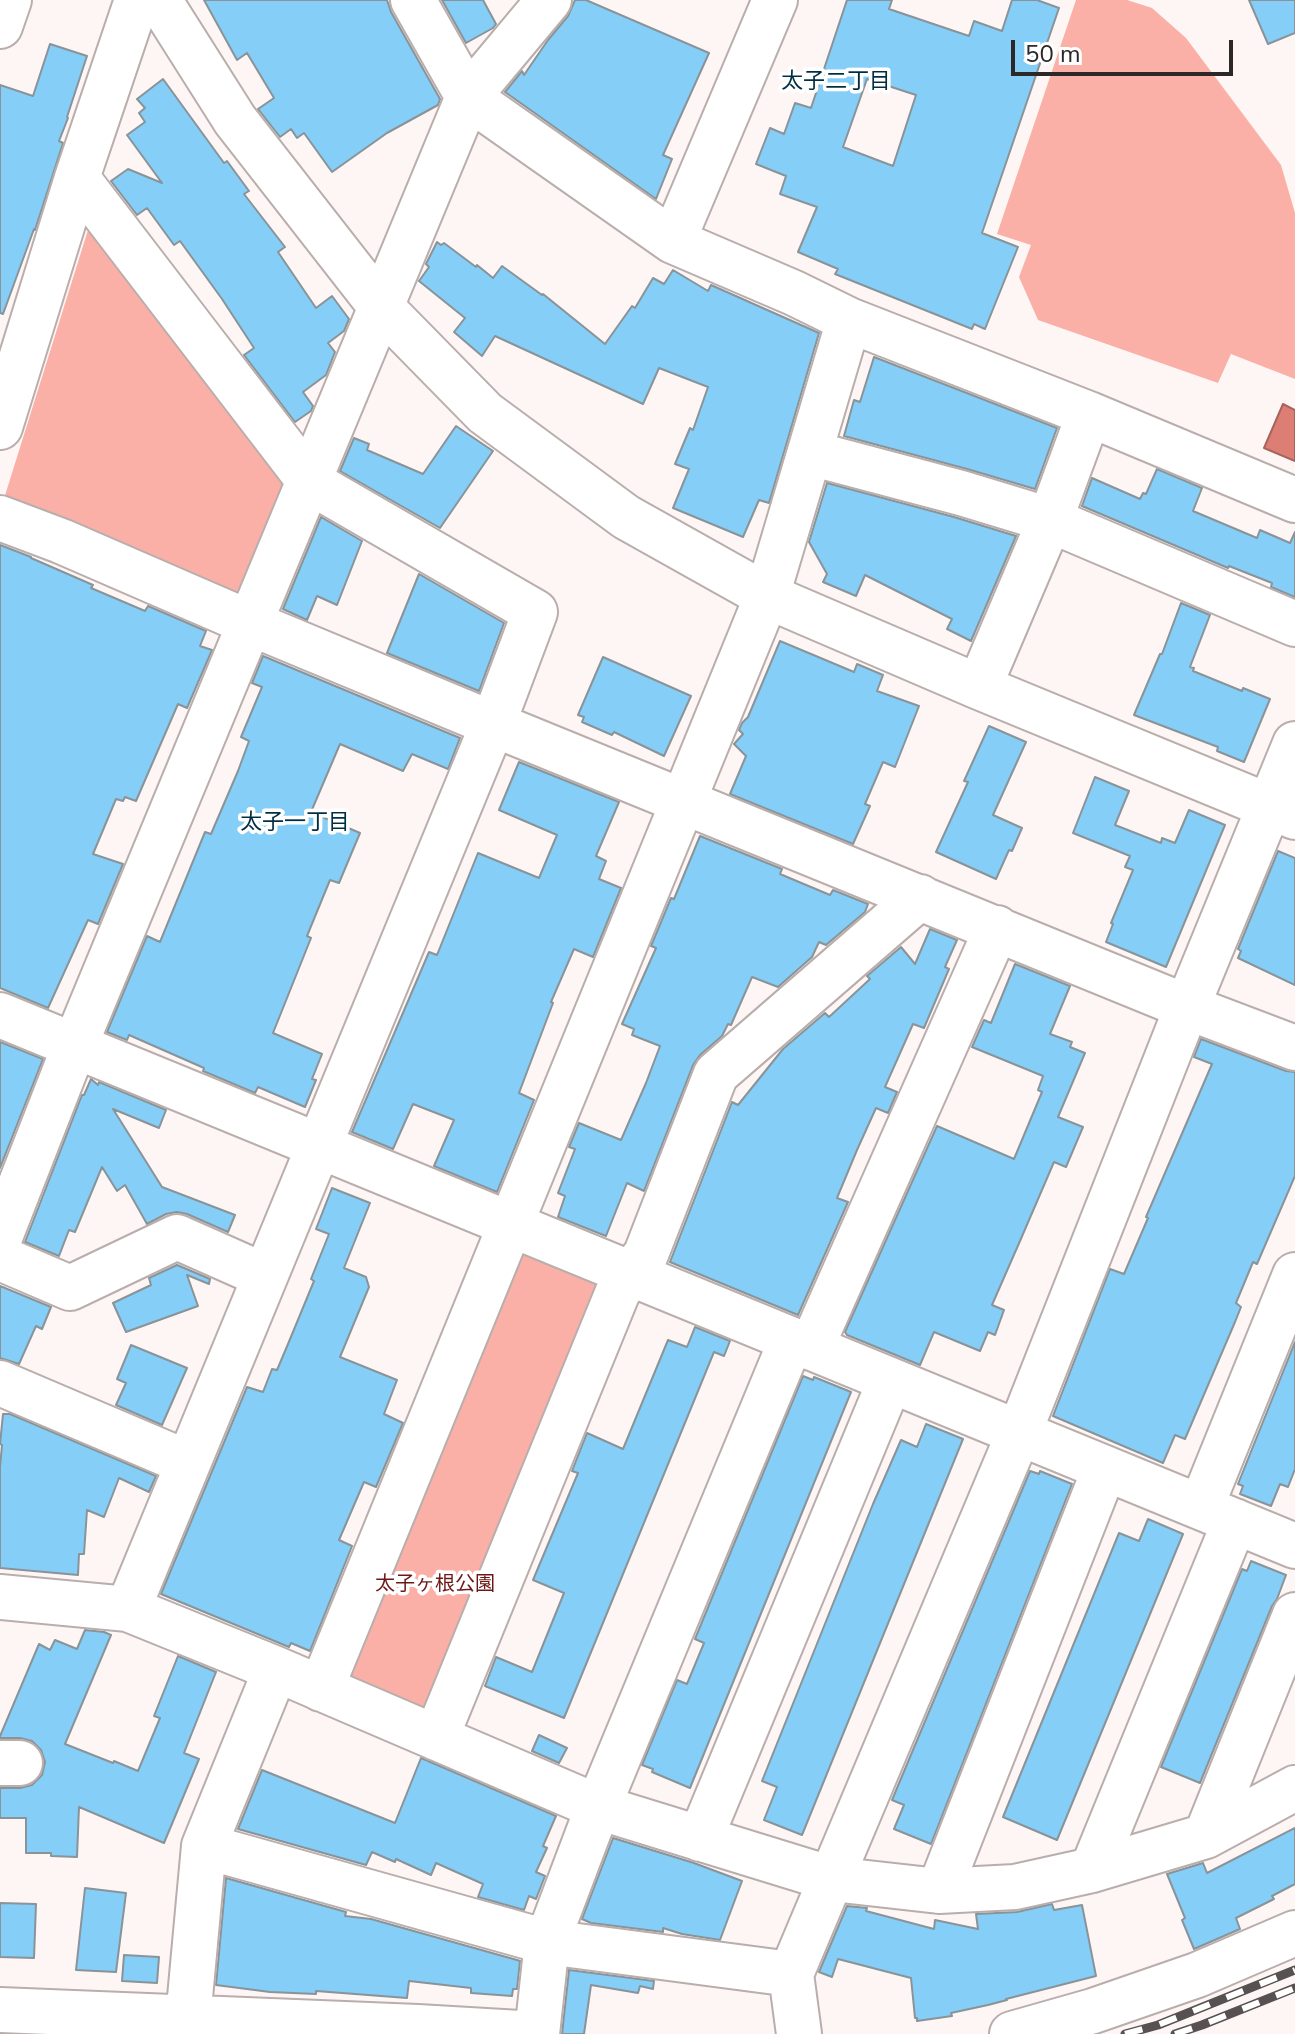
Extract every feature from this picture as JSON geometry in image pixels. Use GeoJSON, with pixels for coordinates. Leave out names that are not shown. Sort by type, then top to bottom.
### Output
{"type":"FeatureCollection","features":[{"type":"Feature","properties":{"kind":"street"},"geometry":{"type":"LineString","coordinates":[[0,26],[9,0]]}},
{"type":"Feature","properties":{"kind":"street"},"geometry":{"type":"LineString","coordinates":[[0,427],[77,178],[137,0]]}},
{"type":"Feature","properties":{"kind":"street"},"geometry":{"type":"LineString","coordinates":[[159,0],[235,120],[381,307],[485,413],[626,517],[767,596],[1282,812]]}},
{"type":"Feature","properties":{"kind":"street"},"geometry":{"type":"LineString","coordinates":[[413,0],[468,97],[673,241],[849,320],[1089,414],[1295,500]]}},
{"type":"Feature","properties":{"kind":"street"},"geometry":{"type":"LineString","coordinates":[[0,1237],[75,1045],[468,97],[549,0]]}},
{"type":"Feature","properties":{"kind":"street"},"geometry":{"type":"LineString","coordinates":[[673,241],[775,0]]}},
{"type":"Feature","properties":{"kind":"street"},"geometry":{"type":"LineString","coordinates":[[77,178],[310,482],[535,612],[493,724],[128,1609]]}},
{"type":"Feature","properties":{"kind":"street"},"geometry":{"type":"LineString","coordinates":[[321,1689],[767,596],[849,320]]}},
{"type":"Feature","properties":{"kind":"street"},"geometry":{"type":"LineString","coordinates":[[979,687],[1050,520],[1089,414]]}},
{"type":"Feature","properties":{"kind":"street"},"geometry":{"type":"LineString","coordinates":[[810,453],[1050,520],[1295,624]]}},
{"type":"Feature","properties":{"kind":"street"},"geometry":{"type":"LineString","coordinates":[[0,518],[493,724],[1187,1007],[1295,1048]]}},
{"type":"Feature","properties":{"kind":"street"},"geometry":{"type":"LineString","coordinates":[[799,2034],[791,1974],[1019,1433],[1187,1007],[1282,812],[1295,744]]}},
{"type":"Feature","properties":{"kind":"street"},"geometry":{"type":"LineString","coordinates":[[436,1738],[617,1294],[622,1283],[632,1275],[646,1254],[716,1074],[920,897]]}},
{"type":"Feature","properties":{"kind":"street"},"geometry":{"type":"LineString","coordinates":[[0,2010],[537,2034],[547,1942],[598,1807],[801,1344],[997,928]]}},
{"type":"Feature","properties":{"kind":"street"},"geometry":{"type":"LineString","coordinates":[[0,1015],[1295,1546]]}},
{"type":"Feature","properties":{"kind":"street"},"geometry":{"type":"LineString","coordinates":[[0,1258],[70,1288],[177,1237],[265,1276]]}},
{"type":"Feature","properties":{"kind":"street"},"geometry":{"type":"LineString","coordinates":[[1092,1870],[1218,1514],[1295,1275]]}},
{"type":"Feature","properties":{"kind":"street"},"geometry":{"type":"LineString","coordinates":[[700,1839],[890,1381]]}},
{"type":"Feature","properties":{"kind":"street"},"geometry":{"type":"LineString","coordinates":[[0,1383],[188,1463]]}},
{"type":"Feature","properties":{"kind":"street"},"geometry":{"type":"LineString","coordinates":[[939,1891],[1105,1468]]}},
{"type":"Feature","properties":{"kind":"street"},"geometry":{"type":"LineString","coordinates":[[0,1597],[128,1609],[598,1807],[832,1879],[939,1891],[1015,1887],[1092,1870],[1206,1836],[1295,1788]]}},
{"type":"Feature","properties":{"kind":"street"},"geometry":{"type":"LineString","coordinates":[[1206,1836],[1295,1615]]}},
{"type":"Feature","properties":{"kind":"street"},"geometry":{"type":"LineString","coordinates":[[188,2019],[204,1846],[276,1669]]}},
{"type":"Feature","properties":{"kind":"street"},"geometry":{"type":"LineString","coordinates":[[204,1846],[547,1942],[791,1974]]}},
{"type":"Feature","properties":{"kind":"street"},"geometry":{"type":"LineString","coordinates":[[1012,2034],[1093,2011],[1197,1975],[1295,1933]]}},
{"type":"Feature","properties":{"kind":"green space"},"geometry":{"type":"Polygon","coordinates":[[[1076,0],[1127,0],[1152,8],[1186,38],[1281,165],[1295,213],[1295,379],[1231,354],[1218,383],[1038,320],[1019,277],[1031,245],[997,234],[1076,0]]]}},
{"type":"Feature","properties":{"kind":"green space"},"geometry":{"type":"Polygon","coordinates":[[[107,224],[295,481],[239,606],[2,505],[88,230],[107,224]]]}},
{"type":"Feature","properties":{"kind":"green space","name":"太子ヶ根公園"},"geometry":{"type":"Polygon","coordinates":[[[533,1247],[603,1274],[424,1714],[350,1684],[346,1671],[517,1253],[533,1247]]]}},
{"type":"Feature","properties":{"kind":"shaded area"},"geometry":{"type":"Polygon","coordinates":[[[1283,404],[1295,410],[1295,461],[1264,448],[1283,404]]]}},
{"type":"Feature","properties":{"kind":"building"},"geometry":{"type":"Polygon","coordinates":[[[204,0],[387,0],[440,99],[438,105],[387,133],[332,172],[304,133],[297,138],[291,129],[280,137],[258,109],[274,98],[247,53],[237,60],[204,0]]]}},
{"type":"Feature","properties":{"kind":"building"},"geometry":{"type":"Polygon","coordinates":[[[442,0],[483,0],[496,24],[466,43],[442,0]]]}},
{"type":"Feature","properties":{"kind":"building"},"geometry":{"type":"Polygon","coordinates":[[[575,0],[586,0],[709,53],[663,155],[672,159],[656,199],[505,92],[522,71],[524,75],[568,16],[575,0]]]}},
{"type":"Feature","properties":{"kind":"building"},"geometry":{"type":"Polygon","coordinates":[[[847,0],[892,0],[889,9],[969,36],[974,21],[1002,31],[1012,0],[1037,0],[1059,8],[982,233],[1018,247],[985,329],[974,324],[972,329],[835,274],[838,269],[798,252],[817,207],[780,194],[786,176],[756,164],[770,128],[784,134],[795,103],[811,108],[847,0]],[[867,79],[843,147],[893,166],[916,95],[867,79]]]}},
{"type":"Feature","properties":{"kind":"building"},"geometry":{"type":"Polygon","coordinates":[[[1249,0],[1295,0],[1295,33],[1268,44],[1249,0]]]}},
{"type":"Feature","properties":{"kind":"building"},"geometry":{"type":"Polygon","coordinates":[[[50,44],[87,56],[59,141],[63,143],[35,230],[3,314],[0,313],[0,85],[33,96],[50,44]]]}},
{"type":"Feature","properties":{"kind":"building"},"geometry":{"type":"Polygon","coordinates":[[[163,79],[224,163],[227,161],[249,191],[244,194],[285,247],[278,252],[316,308],[332,296],[349,319],[344,331],[328,343],[335,352],[326,375],[303,392],[313,406],[311,411],[295,422],[244,355],[254,348],[180,241],[174,245],[147,208],[137,215],[111,181],[128,169],[162,183],[127,135],[145,122],[139,113],[145,108],[137,99],[163,79]]]}},
{"type":"Feature","properties":{"kind":"building"},"geometry":{"type":"Polygon","coordinates":[[[437,242],[441,245],[444,243],[493,278],[502,266],[543,294],[605,344],[632,306],[635,308],[653,278],[664,284],[673,270],[708,291],[711,285],[819,333],[769,503],[759,500],[743,537],[673,508],[689,469],[675,464],[690,428],[693,430],[708,387],[659,368],[643,404],[495,336],[482,356],[454,332],[465,318],[419,281],[429,267],[426,264],[437,242]]]}},
{"type":"Feature","properties":{"kind":"building"},"geometry":{"type":"Polygon","coordinates":[[[874,357],[1057,428],[1035,489],[844,436],[854,400],[860,402],[874,357]]]}},
{"type":"Feature","properties":{"kind":"building"},"geometry":{"type":"Polygon","coordinates":[[[456,426],[493,451],[440,528],[340,471],[354,438],[369,444],[367,450],[423,474],[456,426]]]}},
{"type":"Feature","properties":{"kind":"building"},"geometry":{"type":"Polygon","coordinates":[[[1157,469],[1202,488],[1193,511],[1257,538],[1260,530],[1290,543],[1295,532],[1295,597],[1271,587],[1272,583],[1228,568],[1082,506],[1092,478],[1140,499],[1143,493],[1146,494],[1157,469]]]}},
{"type":"Feature","properties":{"kind":"building"},"geometry":{"type":"Polygon","coordinates":[[[827,483],[1016,536],[971,641],[947,629],[952,619],[865,575],[856,596],[823,582],[827,574],[809,542],[827,483]]]}},
{"type":"Feature","properties":{"kind":"building"},"geometry":{"type":"Polygon","coordinates":[[[321,517],[362,541],[337,605],[317,596],[307,620],[283,609],[321,517]]]}},
{"type":"Feature","properties":{"kind":"building"},"geometry":{"type":"Polygon","coordinates":[[[0,545],[145,611],[148,606],[206,631],[200,646],[212,650],[187,708],[178,704],[136,801],[125,797],[123,801],[116,799],[93,854],[123,864],[98,924],[88,920],[48,1008],[0,988],[0,545]]]}},
{"type":"Feature","properties":{"kind":"building"},"geometry":{"type":"Polygon","coordinates":[[[419,574],[504,623],[479,691],[387,653],[419,574]]]}},
{"type":"Feature","properties":{"kind":"building"},"geometry":{"type":"Polygon","coordinates":[[[1181,603],[1210,615],[1190,667],[1194,668],[1193,671],[1270,699],[1244,762],[1217,751],[1218,747],[1134,715],[1181,603]]]}},
{"type":"Feature","properties":{"kind":"building"},"geometry":{"type":"Polygon","coordinates":[[[780,641],[854,672],[857,664],[883,675],[877,691],[919,706],[895,767],[883,762],[865,804],[870,806],[853,844],[730,794],[746,756],[734,744],[743,734],[739,730],[748,717],[780,641]]]}},
{"type":"Feature","properties":{"kind":"building"},"geometry":{"type":"Polygon","coordinates":[[[263,656],[460,738],[448,769],[412,754],[403,771],[340,744],[311,812],[360,833],[339,883],[330,880],[307,936],[311,938],[273,1033],[322,1054],[305,1107],[258,1087],[255,1093],[129,1035],[127,1040],[107,1032],[147,936],[160,942],[205,832],[211,834],[238,771],[249,741],[241,737],[262,687],[252,683],[263,656]]]}},
{"type":"Feature","properties":{"kind":"building"},"geometry":{"type":"Polygon","coordinates":[[[603,657],[691,696],[664,756],[614,732],[612,735],[582,722],[584,717],[578,715],[603,657]]]}},
{"type":"Feature","properties":{"kind":"building"},"geometry":{"type":"Polygon","coordinates":[[[989,726],[1026,742],[993,815],[1022,828],[996,879],[936,852],[989,726]]]}},
{"type":"Feature","properties":{"kind":"building"},"geometry":{"type":"Polygon","coordinates":[[[519,762],[619,802],[596,856],[606,861],[599,879],[621,888],[593,957],[574,949],[551,1002],[519,1093],[534,1100],[497,1192],[434,1166],[454,1120],[413,1104],[393,1149],[352,1132],[429,952],[437,955],[478,853],[539,878],[557,835],[499,810],[519,762]]]}},
{"type":"Feature","properties":{"kind":"building"},"geometry":{"type":"Polygon","coordinates":[[[1095,777],[1129,791],[1115,825],[1161,843],[1162,838],[1175,843],[1189,810],[1225,825],[1166,967],[1106,942],[1133,870],[1125,867],[1130,856],[1073,833],[1095,777]]]}},
{"type":"Feature","properties":{"kind":"building"},"geometry":{"type":"Polygon","coordinates":[[[700,836],[782,869],[780,874],[830,895],[833,890],[868,904],[865,912],[826,945],[819,942],[812,957],[778,987],[752,977],[731,1025],[728,1024],[722,1036],[693,1065],[644,1191],[627,1183],[606,1236],[558,1217],[565,1196],[558,1193],[575,1149],[569,1147],[579,1123],[621,1140],[646,1083],[660,1046],[632,1035],[634,1029],[622,1024],[656,948],[651,946],[700,836]]]}},
{"type":"Feature","properties":{"kind":"building"},"geometry":{"type":"Polygon","coordinates":[[[1278,851],[1295,858],[1295,985],[1238,958],[1241,951],[1238,949],[1278,851]]]}},
{"type":"Feature","properties":{"kind":"building"},"geometry":{"type":"Polygon","coordinates":[[[930,929],[957,940],[945,967],[949,969],[924,1028],[913,1024],[885,1087],[897,1092],[888,1113],[876,1108],[857,1150],[837,1198],[848,1202],[798,1315],[670,1262],[732,1102],[738,1105],[783,1049],[825,1013],[829,1017],[870,979],[867,976],[901,947],[915,964],[930,929]]]}},
{"type":"Feature","properties":{"kind":"building"},"geometry":{"type":"Polygon","coordinates":[[[1015,964],[1070,986],[1050,1034],[1072,1042],[1070,1047],[1085,1053],[1058,1117],[1083,1127],[1066,1167],[1054,1162],[992,1305],[1004,1310],[995,1335],[988,1332],[980,1351],[934,1332],[920,1365],[845,1332],[937,1126],[1014,1159],[1042,1092],[1038,1090],[1043,1076],[972,1047],[984,1020],[991,1023],[1015,964]]]}},
{"type":"Feature","properties":{"kind":"building"},"geometry":{"type":"Polygon","coordinates":[[[1201,1039],[1295,1072],[1295,1176],[1257,1264],[1253,1262],[1236,1303],[1241,1307],[1185,1439],[1175,1435],[1163,1463],[1053,1416],[1110,1269],[1124,1274],[1212,1064],[1194,1057],[1201,1039]]]}},
{"type":"Feature","properties":{"kind":"building"},"geometry":{"type":"Polygon","coordinates":[[[0,1042],[43,1059],[0,1168],[0,1042]]]}},
{"type":"Feature","properties":{"kind":"building"},"geometry":{"type":"Polygon","coordinates":[[[91,1079],[98,1085],[99,1082],[166,1110],[159,1128],[113,1109],[162,1187],[235,1215],[228,1232],[177,1212],[147,1224],[125,1185],[117,1191],[102,1167],[75,1232],[69,1230],[59,1256],[25,1242],[91,1079]]]}},
{"type":"Feature","properties":{"kind":"building"},"geometry":{"type":"Polygon","coordinates":[[[332,1188],[370,1203],[344,1268],[366,1277],[369,1287],[340,1357],[397,1380],[384,1414],[403,1423],[376,1487],[364,1482],[339,1540],[352,1546],[310,1651],[291,1643],[289,1647],[161,1594],[247,1387],[263,1392],[272,1369],[277,1370],[288,1344],[329,1234],[316,1229],[332,1188]]]}},
{"type":"Feature","properties":{"kind":"building"},"geometry":{"type":"Polygon","coordinates":[[[177,1265],[210,1279],[209,1284],[187,1275],[198,1306],[126,1332],[113,1303],[151,1285],[149,1278],[177,1265]]]}},
{"type":"Feature","properties":{"kind":"building"},"geometry":{"type":"Polygon","coordinates":[[[0,1286],[51,1307],[42,1329],[36,1326],[19,1364],[0,1358],[0,1286]]]}},
{"type":"Feature","properties":{"kind":"building"},"geometry":{"type":"Polygon","coordinates":[[[695,1327],[730,1341],[724,1356],[714,1352],[564,1718],[485,1686],[496,1657],[532,1672],[564,1593],[533,1580],[578,1473],[572,1471],[587,1433],[623,1449],[668,1340],[687,1347],[695,1327]]]}},
{"type":"Feature","properties":{"kind":"building"},"geometry":{"type":"Polygon","coordinates":[[[1295,1342],[1295,1469],[1288,1487],[1280,1484],[1271,1506],[1240,1494],[1243,1486],[1238,1484],[1295,1342]]]}},
{"type":"Feature","properties":{"kind":"building"},"geometry":{"type":"Polygon","coordinates":[[[131,1345],[187,1368],[162,1425],[116,1405],[126,1383],[117,1379],[131,1345]]]}},
{"type":"Feature","properties":{"kind":"building"},"geometry":{"type":"Polygon","coordinates":[[[803,1376],[813,1380],[814,1377],[851,1392],[690,1788],[642,1765],[677,1680],[687,1684],[704,1643],[695,1639],[803,1376]]]}},
{"type":"Feature","properties":{"kind":"building"},"geometry":{"type":"Polygon","coordinates":[[[3,1414],[10,1414],[156,1476],[149,1492],[119,1478],[104,1517],[87,1510],[84,1554],[79,1554],[78,1575],[0,1568],[0,1444],[3,1414]]]}},
{"type":"Feature","properties":{"kind":"building"},"geometry":{"type":"Polygon","coordinates":[[[926,1424],[963,1439],[802,1835],[764,1820],[777,1787],[762,1781],[901,1440],[917,1447],[926,1424]]]}},
{"type":"Feature","properties":{"kind":"building"},"geometry":{"type":"Polygon","coordinates":[[[1030,1471],[1039,1474],[1040,1471],[1072,1484],[931,1844],[894,1829],[904,1805],[892,1800],[1030,1471]]]}},
{"type":"Feature","properties":{"kind":"building"},"geometry":{"type":"Polygon","coordinates":[[[1148,1519],[1183,1534],[1057,1840],[1003,1817],[1119,1533],[1139,1541],[1148,1519]]]}},
{"type":"Feature","properties":{"kind":"building"},"geometry":{"type":"Polygon","coordinates":[[[1251,1561],[1286,1575],[1200,1783],[1161,1767],[1242,1569],[1247,1571],[1251,1561]]]}},
{"type":"Feature","properties":{"kind":"building"},"geometry":{"type":"Polygon","coordinates":[[[85,1630],[111,1635],[65,1744],[138,1771],[160,1718],[154,1716],[178,1656],[216,1672],[184,1753],[199,1759],[164,1843],[79,1807],[77,1857],[26,1853],[26,1818],[0,1818],[0,1788],[32,1785],[42,1775],[45,1762],[41,1750],[32,1741],[0,1736],[39,1644],[50,1650],[55,1640],[77,1649],[85,1630]]]}},
{"type":"Feature","properties":{"kind":"building"},"geometry":{"type":"Polygon","coordinates":[[[539,1735],[567,1748],[559,1763],[532,1751],[539,1735]]]}},
{"type":"Feature","properties":{"kind":"building"},"geometry":{"type":"Polygon","coordinates":[[[421,1758],[556,1816],[536,1872],[545,1876],[536,1899],[529,1896],[524,1910],[478,1897],[483,1884],[436,1863],[431,1875],[372,1852],[366,1865],[238,1829],[262,1770],[395,1823],[421,1758]]]}},
{"type":"Feature","properties":{"kind":"building"},"geometry":{"type":"Polygon","coordinates":[[[1295,1828],[1295,1884],[1272,1896],[1274,1899],[1236,1918],[1240,1929],[1194,1949],[1167,1874],[1203,1863],[1207,1873],[1295,1828]]]}},
{"type":"Feature","properties":{"kind":"building"},"geometry":{"type":"Polygon","coordinates":[[[613,1838],[742,1881],[720,1940],[663,1928],[663,1932],[591,1923],[582,1919],[613,1838]]]}},
{"type":"Feature","properties":{"kind":"building"},"geometry":{"type":"Polygon","coordinates":[[[226,1878],[346,1912],[345,1916],[371,1919],[520,1961],[517,1989],[513,1989],[512,1996],[471,1993],[471,1988],[409,1981],[407,1998],[316,1991],[316,1994],[270,1992],[216,1985],[226,1878]]]}},
{"type":"Feature","properties":{"kind":"building"},"geometry":{"type":"Polygon","coordinates":[[[85,1888],[126,1893],[116,1972],[76,1970],[85,1888]]]}},
{"type":"Feature","properties":{"kind":"building"},"geometry":{"type":"Polygon","coordinates":[[[0,1903],[36,1904],[34,1958],[0,1957],[0,1903]]]}},
{"type":"Feature","properties":{"kind":"building"},"geometry":{"type":"Polygon","coordinates":[[[1052,1904],[1054,1910],[1082,1905],[1096,1976],[951,2013],[952,2016],[917,2021],[911,1978],[838,1959],[832,1977],[819,1972],[847,1906],[867,1908],[866,1911],[934,1929],[935,1920],[978,1929],[976,1914],[1017,1912],[1052,1904]]]}},
{"type":"Feature","properties":{"kind":"building"},"geometry":{"type":"Polygon","coordinates":[[[124,1955],[159,1957],[157,1983],[122,1981],[124,1955]]]}},
{"type":"Feature","properties":{"kind":"building"},"geometry":{"type":"Polygon","coordinates":[[[569,1970],[654,1981],[653,1989],[640,1986],[638,1993],[591,1985],[584,2034],[562,2034],[569,1970]]]}},
{"type":"Feature","properties":{"kind":"railway"},"geometry":{"type":"LineString","coordinates":[[1125,2034],[1158,2025],[1295,1970]]}},
{"type":"Feature","properties":{"kind":"railway"},"geometry":{"type":"LineString","coordinates":[[1175,2034],[1295,1988]]}},
{"type":"Feature","properties":{"kind":"district","name":"太子二丁目"},"geometry":{"type":"Point","coordinates":[836,83]}},
{"type":"Feature","properties":{"kind":"district","name":"太子一丁目"},"geometry":{"type":"Point","coordinates":[295,824]}}]}
